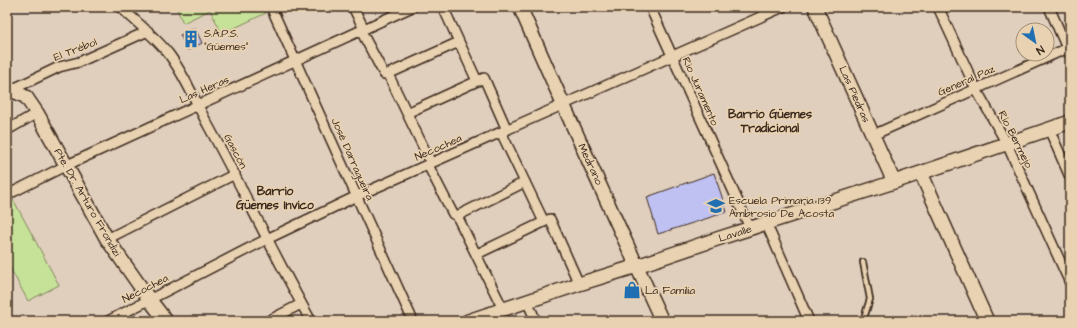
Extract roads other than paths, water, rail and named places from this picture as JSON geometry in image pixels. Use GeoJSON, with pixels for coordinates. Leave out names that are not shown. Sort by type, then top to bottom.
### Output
{"type":"FeatureCollection","features":[{"type":"Feature","properties":{"kind":"street","name":"Gascón"},"geometry":{"type":"LineString","coordinates":[[120,7],[148,31],[175,64],[235,174],[267,239],[311,321]]}},
{"type":"Feature","properties":{"kind":"street","name":"José Darragueira"},"geometry":{"type":"LineString","coordinates":[[271,7],[413,321]]}},
{"type":"Feature","properties":{"kind":"street"},"geometry":{"type":"LineString","coordinates":[[354,7],[384,74],[388,74],[407,113],[453,214],[457,216],[503,309]]}},
{"type":"Feature","properties":{"kind":"street","name":"Las Heras"},"geometry":{"type":"LineString","coordinates":[[7,195],[197,104],[296,61],[412,7]]}},
{"type":"Feature","properties":{"kind":"street"},"geometry":{"type":"LineString","coordinates":[[443,7],[477,81]]}},
{"type":"Feature","properties":{"kind":"street","name":"Medrano"},"geometry":{"type":"LineString","coordinates":[[520,7],[562,104],[586,153],[662,321]]}},
{"type":"Feature","properties":{"kind":"street","name":"Rio Juramento"},"geometry":{"type":"LineString","coordinates":[[650,7],[750,228]]}},
{"type":"Feature","properties":{"kind":"street","name":"Necochea"},"geometry":{"type":"LineString","coordinates":[[108,321],[267,239],[357,196],[783,7]]}},
{"type":"Feature","properties":{"kind":"street","name":"Las Piedras"},"geometry":{"type":"LineString","coordinates":[[815,7],[894,182]]}},
{"type":"Feature","properties":{"kind":"street","name":"Río Bermejo"},"geometry":{"type":"LineString","coordinates":[[938,7],[976,89],[1006,144],[1070,283]]}},
{"type":"Feature","properties":{"kind":"street"},"geometry":{"type":"LineString","coordinates":[[1048,7],[1069,50]]}},
{"type":"Feature","properties":{"kind":"street","name":"El Trébol"},"geometry":{"type":"LineString","coordinates":[[9,89],[59,67],[80,62],[148,31]]}},
{"type":"Feature","properties":{"kind":"street"},"geometry":{"type":"LineString","coordinates":[[388,74],[458,42]]}},
{"type":"Feature","properties":{"kind":"street","name":"General Paz"},"geometry":{"type":"LineString","coordinates":[[873,135],[976,89],[1069,50]]}},
{"type":"Feature","properties":{"kind":"street"},"geometry":{"type":"LineString","coordinates":[[407,113],[484,78],[525,182],[544,222]]}},
{"type":"Feature","properties":{"kind":"street","name":"Pte. Dr. Arturo Frondizi"},"geometry":{"type":"LineString","coordinates":[[9,89],[26,97],[37,113],[65,166],[107,239],[166,321]]}},
{"type":"Feature","properties":{"kind":"street"},"geometry":{"type":"LineString","coordinates":[[7,130],[37,113]]}},
{"type":"Feature","properties":{"kind":"street","name":"Lavalle"},"geometry":{"type":"LineString","coordinates":[[468,321],[894,182],[1070,122]]}},
{"type":"Feature","properties":{"kind":"street"},"geometry":{"type":"LineString","coordinates":[[1049,129],[1070,176]]}},
{"type":"Feature","properties":{"kind":"street"},"geometry":{"type":"LineString","coordinates":[[921,173],[987,321]]}},
{"type":"Feature","properties":{"kind":"street"},"geometry":{"type":"LineString","coordinates":[[107,239],[235,174]]}},
{"type":"Feature","properties":{"kind":"street"},"geometry":{"type":"LineString","coordinates":[[457,216],[525,182]]}},
{"type":"Feature","properties":{"kind":"street"},"geometry":{"type":"LineString","coordinates":[[477,254],[550,219],[579,284]]}},
{"type":"Feature","properties":{"kind":"street"},"geometry":{"type":"LineString","coordinates":[[766,223],[809,321]]}},
{"type":"Feature","properties":{"kind":"street"},"geometry":{"type":"LineString","coordinates":[[527,301],[536,321]]}},
{"type":"Feature","properties":{"kind":"street"},"geometry":{"type":"LineString","coordinates":[[268,321],[301,304]]}},
{"type":"Feature","properties":{"kind":"lane"},"geometry":{"type":"LineString","coordinates":[[863,262],[870,299],[863,321]]}},
{"type":"Feature","properties":{"kind":"place","name":"S.A.P.S. \"Güemes\""},"geometry":{"type":"Point","coordinates":[191,39]}},
{"type":"Feature","properties":{"kind":"place","name":"Escuela Primaria 139 Ambrosio De Acosta"},"geometry":{"type":"Point","coordinates":[716,206]}},
{"type":"Feature","properties":{"kind":"place","name":"La Familia"},"geometry":{"type":"Point","coordinates":[632,290]}},
{"type":"Feature","properties":{"kind":"district","name":"Barrio Güemes Tradicional"},"geometry":{"type":"Point","coordinates":[770,121]}},
{"type":"Feature","properties":{"kind":"district","name":"Barrio Güemes Invico"},"geometry":{"type":"Point","coordinates":[275,198]}}]}
